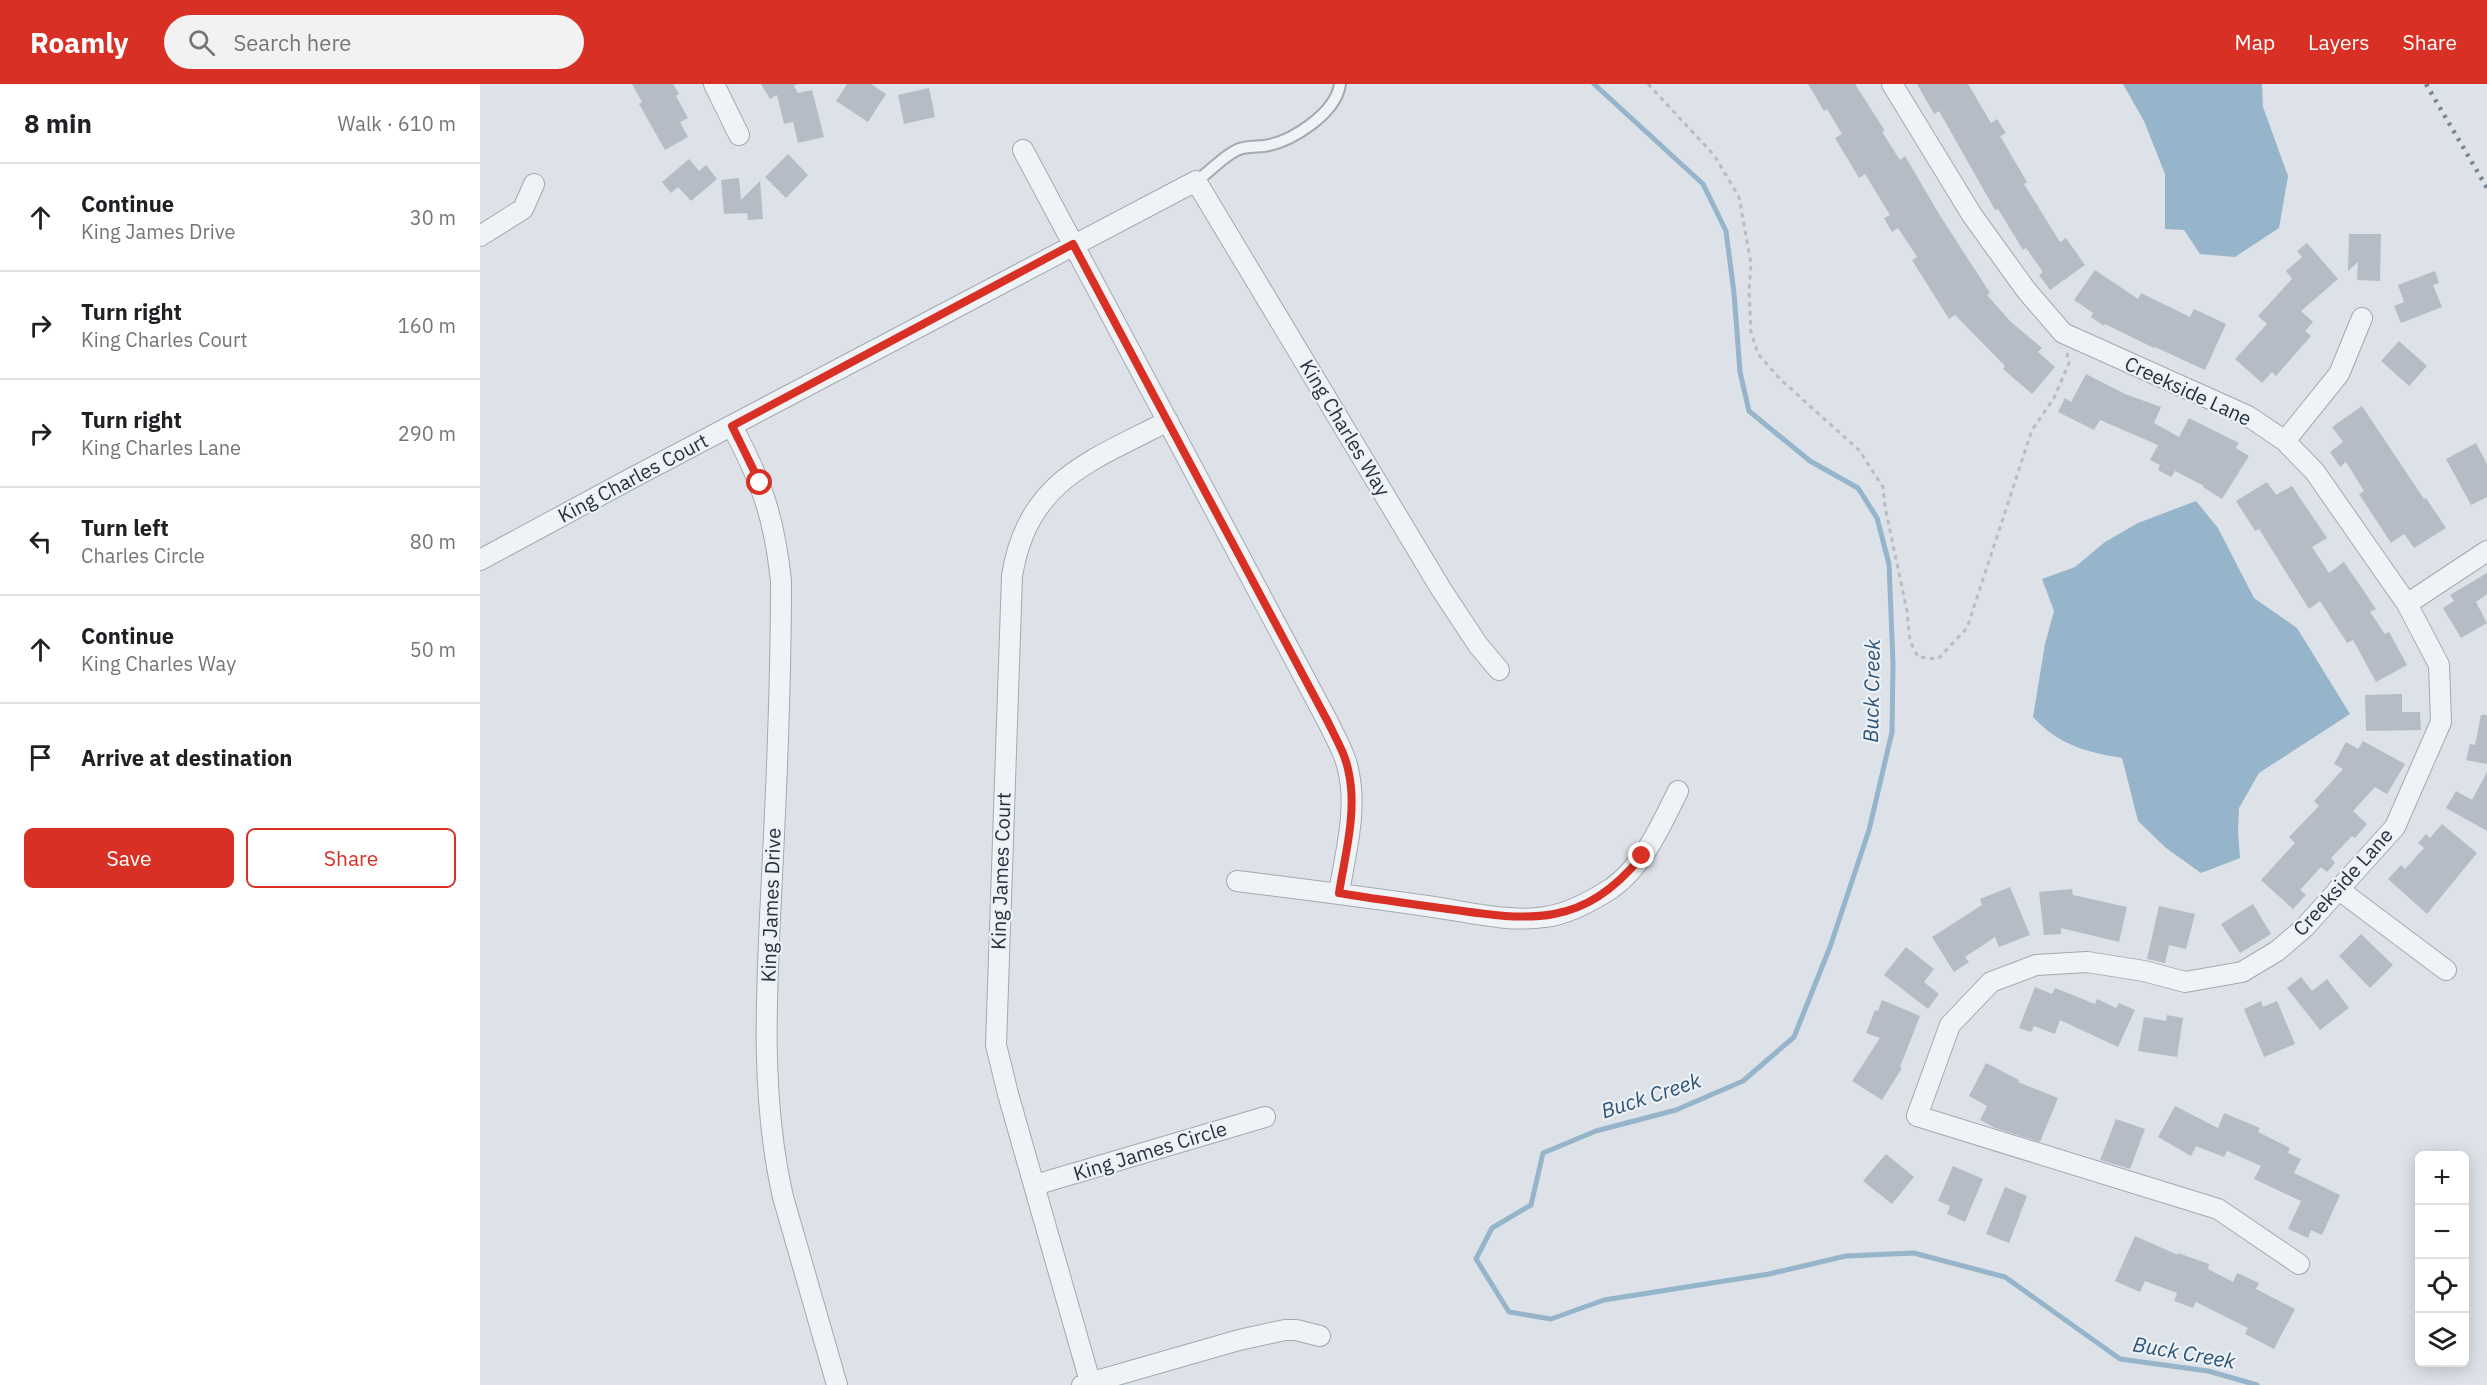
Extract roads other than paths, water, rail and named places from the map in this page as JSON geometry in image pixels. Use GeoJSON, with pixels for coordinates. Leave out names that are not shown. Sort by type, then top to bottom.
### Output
{"type":"FeatureCollection","features":[{"type":"Feature","properties":{"kind":"street"},"geometry":{"type":"LineString","coordinates":[[714,84],[739,135]]}},
{"type":"Feature","properties":{"kind":"street","name":"Creekside Lane"},"geometry":{"type":"LineString","coordinates":[[1892,84],[1972,215],[2026,290],[2063,333],[2248,416],[2285,441],[2315,472],[2407,604],[2439,665],[2441,722],[2395,826],[2304,928],[2277,951],[2242,972],[2185,982],[2087,962],[2036,965],[1991,982],[1950,1024],[1917,1116],[2218,1209],[2299,1264]]}},
{"type":"Feature","properties":{"kind":"street"},"geometry":{"type":"LineString","coordinates":[[1023,150],[1323,712],[1345,758],[1351,788],[1350,819],[1339,893]]}},
{"type":"Feature","properties":{"kind":"street","name":"King Charles Court"},"geometry":{"type":"LineString","coordinates":[[480,560],[1073,244],[1196,181]]}},
{"type":"Feature","properties":{"kind":"street","name":"King Charles Way"},"geometry":{"type":"LineString","coordinates":[[1196,181],[1441,589],[1478,645],[1499,670]]}},
{"type":"Feature","properties":{"kind":"street"},"geometry":{"type":"LineString","coordinates":[[480,236],[523,209],[534,184]]}},
{"type":"Feature","properties":{"kind":"street"},"geometry":{"type":"LineString","coordinates":[[2285,441],[2339,374],[2362,318]]}},
{"type":"Feature","properties":{"kind":"street","name":"King James Court"},"geometry":{"type":"LineString","coordinates":[[1088,1384],[1000,1063],[995,1024],[1012,576],[1015,555],[1028,522],[1053,489],[1087,463],[1168,421]]}},
{"type":"Feature","properties":{"kind":"street","name":"King James Drive"},"geometry":{"type":"LineString","coordinates":[[732,426],[750,460],[767,501],[777,544],[781,581],[767,1068],[776,1167],[837,1385]]}},
{"type":"Feature","properties":{"kind":"street"},"geometry":{"type":"LineString","coordinates":[[2407,604],[2487,551]]}},
{"type":"Feature","properties":{"kind":"street"},"geometry":{"type":"LineString","coordinates":[[1237,881],[1339,893],[1472,913],[1518,918],[1540,917],[1570,910],[1613,887],[1628,873],[1648,846],[1678,791]]}},
{"type":"Feature","properties":{"kind":"street"},"geometry":{"type":"LineString","coordinates":[[2338,889],[2446,970]]}},
{"type":"Feature","properties":{"kind":"street","name":"King James Circle"},"geometry":{"type":"LineString","coordinates":[[1035,1185],[1265,1117]]}},
{"type":"Feature","properties":{"kind":"street"},"geometry":{"type":"LineString","coordinates":[[1088,1384],[1239,1340],[1285,1330],[1296,1330],[1320,1336]]}},
{"type":"Feature","properties":{"kind":"lane"},"geometry":{"type":"LineString","coordinates":[[1196,181],[1237,150],[1266,146],[1301,131],[1323,115],[1333,103],[1340,84]]}},
{"type":"Feature","properties":{"kind":"water"},"geometry":{"type":"Polygon","coordinates":[[[2123,84],[2262,84],[2263,107],[2288,176],[2279,228],[2235,257],[2200,254],[2184,230],[2165,229],[2165,174],[2144,121],[2123,84]]]}},
{"type":"Feature","properties":{"kind":"water"},"geometry":{"type":"Polygon","coordinates":[[[2196,501],[2218,528],[2254,598],[2297,628],[2350,714],[2259,773],[2239,808],[2240,858],[2201,873],[2166,848],[2138,821],[2122,758],[2085,750],[2063,741],[2033,717],[2045,644],[2054,611],[2042,579],[2075,567],[2105,542],[2138,523],[2196,501]]]}},
{"type":"Feature","properties":{"kind":"waterway","name":"Buck Creek"},"geometry":{"type":"LineString","coordinates":[[1594,84],[1703,184],[1726,231],[1734,293],[1740,372],[1749,411],[1810,461],[1858,488],[1877,518],[1889,564],[1893,663],[1892,732],[1869,830],[1830,947],[1794,1037],[1743,1081],[1676,1110],[1596,1131],[1543,1153],[1531,1205],[1492,1228],[1476,1259],[1509,1312],[1551,1319],[1604,1300],[1769,1274],[1846,1256],[1914,1253],[2005,1277],[2120,1359],[2208,1371],[2257,1385]]}},
{"type":"Feature","properties":{"kind":"railway"},"geometry":{"type":"LineString","coordinates":[[2426,84],[2487,188]]}}]}
